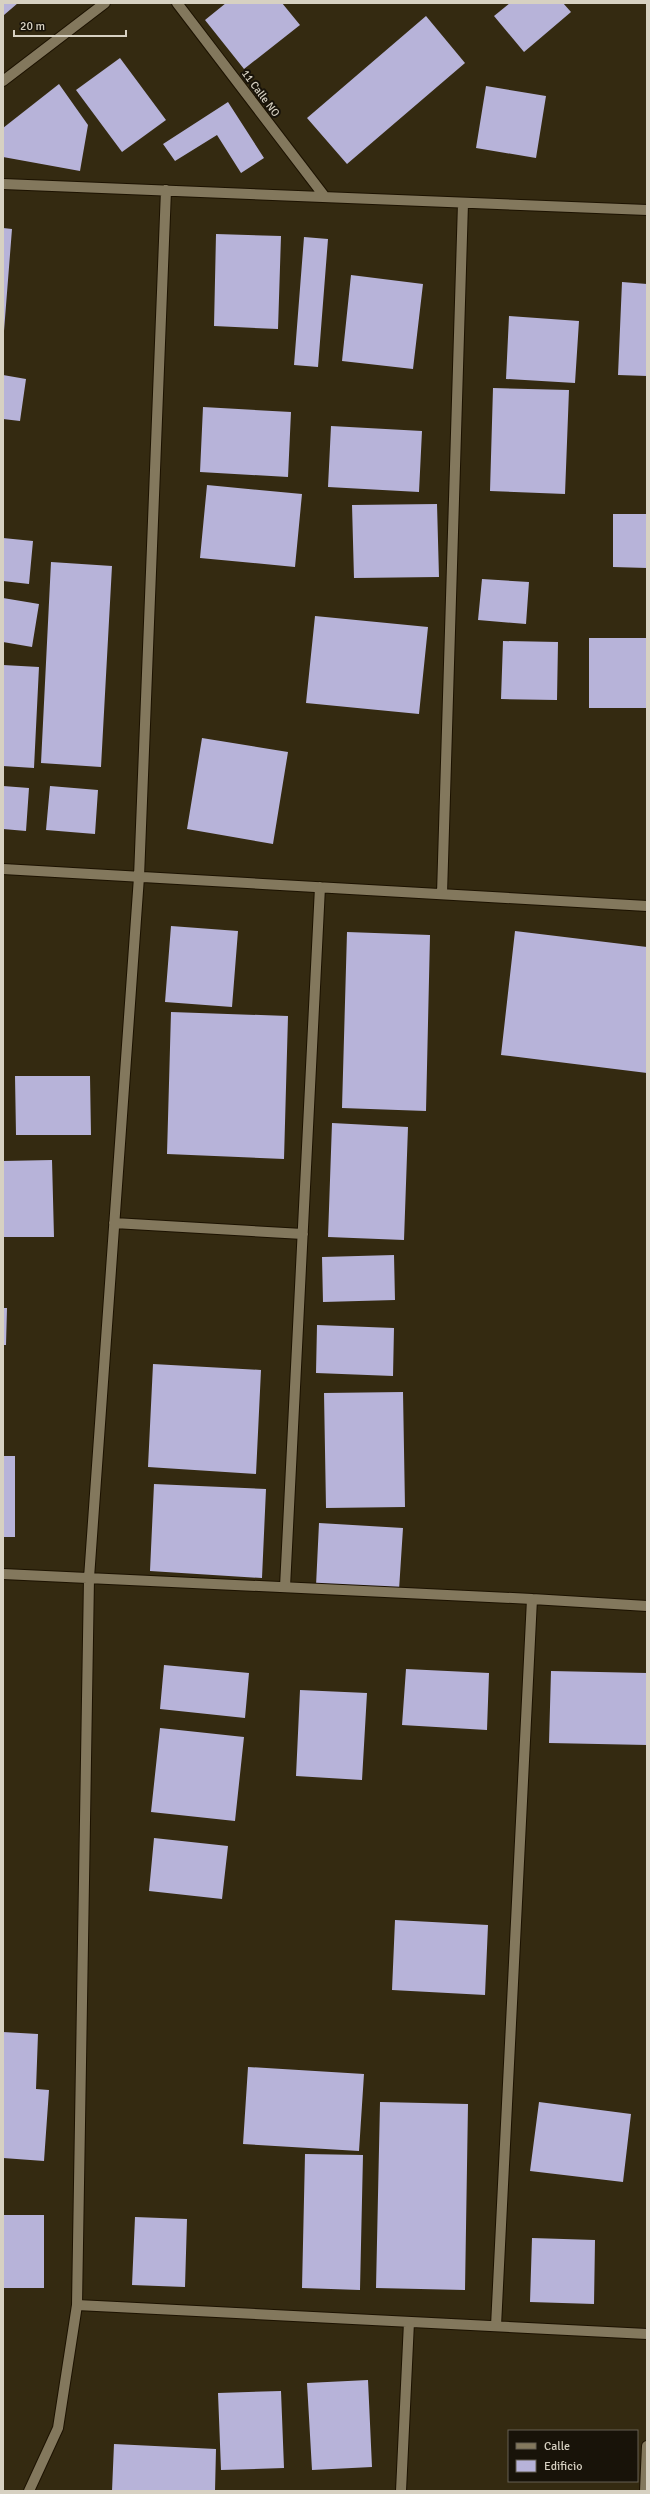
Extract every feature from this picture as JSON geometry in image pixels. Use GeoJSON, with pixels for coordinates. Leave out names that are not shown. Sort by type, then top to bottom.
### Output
{"type":"FeatureCollection","features":[{"type":"Feature","properties":{"kind":"street"},"geometry":{"type":"LineString","coordinates":[[3,81],[104,3]]}},
{"type":"Feature","properties":{"kind":"street","name":"11 Calle NO"},"geometry":{"type":"LineString","coordinates":[[177,3],[325,197]]}},
{"type":"Feature","properties":{"kind":"street"},"geometry":{"type":"LineString","coordinates":[[3,184],[647,210]]}},
{"type":"Feature","properties":{"kind":"street"},"geometry":{"type":"LineString","coordinates":[[29,2491],[58,2428],[77,2305],[89,1578],[139,877],[166,190]]}},
{"type":"Feature","properties":{"kind":"street"},"geometry":{"type":"LineString","coordinates":[[442,894],[463,203]]}},
{"type":"Feature","properties":{"kind":"street"},"geometry":{"type":"LineString","coordinates":[[3,869],[647,906]]}},
{"type":"Feature","properties":{"kind":"street"},"geometry":{"type":"LineString","coordinates":[[285,1587],[320,887]]}},
{"type":"Feature","properties":{"kind":"street"},"geometry":{"type":"LineString","coordinates":[[114,1223],[303,1234]]}},
{"type":"Feature","properties":{"kind":"street"},"geometry":{"type":"LineString","coordinates":[[3,1574],[532,1598],[647,1606]]}},
{"type":"Feature","properties":{"kind":"street"},"geometry":{"type":"LineString","coordinates":[[496,2326],[532,1598]]}},
{"type":"Feature","properties":{"kind":"street"},"geometry":{"type":"LineString","coordinates":[[77,2305],[647,2334]]}},
{"type":"Feature","properties":{"kind":"street"},"geometry":{"type":"LineString","coordinates":[[401,2491],[409,2322]]}},
{"type":"Feature","properties":{"kind":"street"},"geometry":{"type":"LineString","coordinates":[[645,2491],[647,2446]]}},
{"type":"Feature","properties":{"kind":"building"},"geometry":{"type":"Polygon","coordinates":[[[3,3],[18,3],[4,15],[3,3]]]}},
{"type":"Feature","properties":{"kind":"building"},"geometry":{"type":"Polygon","coordinates":[[[226,3],[282,3],[300,25],[244,69],[205,20],[226,3]]]}},
{"type":"Feature","properties":{"kind":"building"},"geometry":{"type":"Polygon","coordinates":[[[510,3],[563,3],[571,12],[524,52],[494,16],[510,3]]]}},
{"type":"Feature","properties":{"kind":"building"},"geometry":{"type":"Polygon","coordinates":[[[426,16],[465,63],[347,164],[307,118],[426,16]]]}},
{"type":"Feature","properties":{"kind":"building"},"geometry":{"type":"Polygon","coordinates":[[[120,58],[166,120],[122,152],[76,90],[120,58]]]}},
{"type":"Feature","properties":{"kind":"building"},"geometry":{"type":"Polygon","coordinates":[[[59,84],[88,125],[80,171],[3,157],[3,128],[59,84]]]}},
{"type":"Feature","properties":{"kind":"building"},"geometry":{"type":"Polygon","coordinates":[[[486,86],[546,96],[536,158],[476,148],[486,86]]]}},
{"type":"Feature","properties":{"kind":"building"},"geometry":{"type":"Polygon","coordinates":[[[228,102],[264,158],[241,173],[217,135],[175,161],[163,144],[228,102]]]}},
{"type":"Feature","properties":{"kind":"building"},"geometry":{"type":"Polygon","coordinates":[[[3,228],[12,229],[4,331],[3,331],[3,228]]]}},
{"type":"Feature","properties":{"kind":"building"},"geometry":{"type":"Polygon","coordinates":[[[216,234],[281,236],[278,329],[214,326],[216,234]]]}},
{"type":"Feature","properties":{"kind":"building"},"geometry":{"type":"Polygon","coordinates":[[[304,237],[328,239],[318,367],[294,365],[304,237]]]}},
{"type":"Feature","properties":{"kind":"building"},"geometry":{"type":"Polygon","coordinates":[[[351,275],[423,284],[413,369],[342,361],[351,275]]]}},
{"type":"Feature","properties":{"kind":"building"},"geometry":{"type":"Polygon","coordinates":[[[622,282],[647,284],[647,376],[618,375],[622,282]]]}},
{"type":"Feature","properties":{"kind":"building"},"geometry":{"type":"Polygon","coordinates":[[[509,316],[579,321],[575,383],[506,379],[509,316]]]}},
{"type":"Feature","properties":{"kind":"building"},"geometry":{"type":"Polygon","coordinates":[[[3,375],[26,379],[20,421],[3,419],[3,375]]]}},
{"type":"Feature","properties":{"kind":"building"},"geometry":{"type":"Polygon","coordinates":[[[493,388],[569,390],[565,494],[490,491],[493,388]]]}},
{"type":"Feature","properties":{"kind":"building"},"geometry":{"type":"Polygon","coordinates":[[[203,407],[291,412],[288,477],[200,472],[203,407]]]}},
{"type":"Feature","properties":{"kind":"building"},"geometry":{"type":"Polygon","coordinates":[[[331,426],[422,431],[419,492],[328,487],[331,426]]]}},
{"type":"Feature","properties":{"kind":"building"},"geometry":{"type":"Polygon","coordinates":[[[207,485],[302,494],[295,567],[200,558],[207,485]]]}},
{"type":"Feature","properties":{"kind":"building"},"geometry":{"type":"Polygon","coordinates":[[[437,504],[439,577],[354,578],[352,505],[437,504]]]}},
{"type":"Feature","properties":{"kind":"building"},"geometry":{"type":"Polygon","coordinates":[[[613,514],[647,514],[647,568],[613,567],[613,514]]]}},
{"type":"Feature","properties":{"kind":"building"},"geometry":{"type":"Polygon","coordinates":[[[3,538],[33,541],[29,584],[3,581],[3,538]]]}},
{"type":"Feature","properties":{"kind":"building"},"geometry":{"type":"Polygon","coordinates":[[[51,562],[112,566],[101,767],[41,763],[51,562]]]}},
{"type":"Feature","properties":{"kind":"building"},"geometry":{"type":"Polygon","coordinates":[[[482,579],[529,582],[526,624],[478,620],[482,579]]]}},
{"type":"Feature","properties":{"kind":"building"},"geometry":{"type":"Polygon","coordinates":[[[3,598],[39,604],[32,647],[3,642],[3,598]]]}},
{"type":"Feature","properties":{"kind":"building"},"geometry":{"type":"Polygon","coordinates":[[[315,616],[428,627],[419,714],[306,703],[315,616]]]}},
{"type":"Feature","properties":{"kind":"building"},"geometry":{"type":"Polygon","coordinates":[[[589,638],[647,638],[647,708],[589,708],[589,638]]]}},
{"type":"Feature","properties":{"kind":"building"},"geometry":{"type":"Polygon","coordinates":[[[503,641],[558,642],[557,700],[501,699],[503,641]]]}},
{"type":"Feature","properties":{"kind":"building"},"geometry":{"type":"Polygon","coordinates":[[[3,665],[39,667],[34,768],[3,766],[3,665]]]}},
{"type":"Feature","properties":{"kind":"building"},"geometry":{"type":"Polygon","coordinates":[[[202,738],[288,752],[273,844],[187,829],[202,738]]]}},
{"type":"Feature","properties":{"kind":"building"},"geometry":{"type":"Polygon","coordinates":[[[3,786],[29,788],[26,831],[3,829],[3,786]]]}},
{"type":"Feature","properties":{"kind":"building"},"geometry":{"type":"Polygon","coordinates":[[[50,786],[98,790],[95,834],[46,830],[50,786]]]}},
{"type":"Feature","properties":{"kind":"building"},"geometry":{"type":"Polygon","coordinates":[[[171,926],[238,931],[232,1007],[165,1002],[171,926]]]}},
{"type":"Feature","properties":{"kind":"building"},"geometry":{"type":"Polygon","coordinates":[[[515,931],[647,947],[647,1073],[501,1055],[515,931]]]}},
{"type":"Feature","properties":{"kind":"building"},"geometry":{"type":"Polygon","coordinates":[[[347,932],[430,935],[426,1111],[342,1108],[347,932]]]}},
{"type":"Feature","properties":{"kind":"building"},"geometry":{"type":"Polygon","coordinates":[[[171,1012],[288,1016],[284,1159],[167,1154],[171,1012]]]}},
{"type":"Feature","properties":{"kind":"building"},"geometry":{"type":"Polygon","coordinates":[[[15,1076],[90,1076],[91,1135],[16,1135],[15,1076]]]}},
{"type":"Feature","properties":{"kind":"building"},"geometry":{"type":"Polygon","coordinates":[[[332,1123],[408,1127],[404,1240],[328,1237],[332,1123]]]}},
{"type":"Feature","properties":{"kind":"building"},"geometry":{"type":"Polygon","coordinates":[[[52,1160],[54,1237],[3,1237],[3,1161],[52,1160]]]}},
{"type":"Feature","properties":{"kind":"building"},"geometry":{"type":"Polygon","coordinates":[[[394,1255],[395,1300],[323,1302],[322,1257],[394,1255]]]}},
{"type":"Feature","properties":{"kind":"building"},"geometry":{"type":"Polygon","coordinates":[[[3,1308],[7,1308],[6,1345],[3,1345],[3,1308]]]}},
{"type":"Feature","properties":{"kind":"building"},"geometry":{"type":"Polygon","coordinates":[[[317,1325],[394,1328],[393,1376],[316,1373],[317,1325]]]}},
{"type":"Feature","properties":{"kind":"building"},"geometry":{"type":"Polygon","coordinates":[[[153,1364],[261,1370],[256,1474],[148,1467],[153,1364]]]}},
{"type":"Feature","properties":{"kind":"building"},"geometry":{"type":"Polygon","coordinates":[[[403,1392],[405,1507],[326,1508],[324,1393],[403,1392]]]}},
{"type":"Feature","properties":{"kind":"building"},"geometry":{"type":"Polygon","coordinates":[[[3,1456],[15,1456],[15,1537],[3,1537],[3,1456]]]}},
{"type":"Feature","properties":{"kind":"building"},"geometry":{"type":"Polygon","coordinates":[[[154,1484],[266,1489],[262,1578],[150,1571],[154,1484]]]}},
{"type":"Feature","properties":{"kind":"building"},"geometry":{"type":"Polygon","coordinates":[[[319,1523],[403,1528],[399,1590],[316,1586],[319,1523]]]}},
{"type":"Feature","properties":{"kind":"building"},"geometry":{"type":"Polygon","coordinates":[[[164,1665],[249,1673],[245,1718],[160,1709],[164,1665]]]}},
{"type":"Feature","properties":{"kind":"building"},"geometry":{"type":"Polygon","coordinates":[[[406,1669],[489,1673],[487,1730],[402,1725],[406,1669]]]}},
{"type":"Feature","properties":{"kind":"building"},"geometry":{"type":"Polygon","coordinates":[[[551,1671],[647,1673],[647,1745],[549,1743],[551,1671]]]}},
{"type":"Feature","properties":{"kind":"building"},"geometry":{"type":"Polygon","coordinates":[[[300,1690],[367,1693],[362,1780],[296,1776],[300,1690]]]}},
{"type":"Feature","properties":{"kind":"building"},"geometry":{"type":"Polygon","coordinates":[[[160,1728],[244,1737],[235,1821],[151,1812],[160,1728]]]}},
{"type":"Feature","properties":{"kind":"building"},"geometry":{"type":"Polygon","coordinates":[[[154,1838],[228,1846],[222,1899],[149,1891],[154,1838]]]}},
{"type":"Feature","properties":{"kind":"building"},"geometry":{"type":"Polygon","coordinates":[[[395,1920],[488,1925],[485,1995],[392,1990],[395,1920]]]}},
{"type":"Feature","properties":{"kind":"building"},"geometry":{"type":"Polygon","coordinates":[[[3,2032],[38,2034],[36,2089],[49,2090],[44,2161],[3,2158],[3,2032]]]}},
{"type":"Feature","properties":{"kind":"building"},"geometry":{"type":"Polygon","coordinates":[[[248,2067],[364,2074],[359,2151],[243,2144],[248,2067]]]}},
{"type":"Feature","properties":{"kind":"building"},"geometry":{"type":"Polygon","coordinates":[[[380,2102],[468,2104],[465,2290],[376,2288],[380,2102]]]}},
{"type":"Feature","properties":{"kind":"building"},"geometry":{"type":"Polygon","coordinates":[[[539,2102],[631,2114],[623,2182],[530,2171],[539,2102]]]}},
{"type":"Feature","properties":{"kind":"building"},"geometry":{"type":"Polygon","coordinates":[[[305,2154],[363,2155],[360,2290],[302,2288],[305,2154]]]}},
{"type":"Feature","properties":{"kind":"building"},"geometry":{"type":"Polygon","coordinates":[[[3,2215],[44,2215],[44,2288],[3,2288],[3,2215]]]}},
{"type":"Feature","properties":{"kind":"building"},"geometry":{"type":"Polygon","coordinates":[[[135,2217],[187,2219],[185,2287],[132,2285],[135,2217]]]}},
{"type":"Feature","properties":{"kind":"building"},"geometry":{"type":"Polygon","coordinates":[[[532,2238],[595,2240],[594,2304],[530,2302],[532,2238]]]}},
{"type":"Feature","properties":{"kind":"building"},"geometry":{"type":"Polygon","coordinates":[[[368,2380],[372,2467],[312,2470],[307,2383],[368,2380]]]}},
{"type":"Feature","properties":{"kind":"building"},"geometry":{"type":"Polygon","coordinates":[[[281,2391],[284,2468],[221,2470],[218,2393],[281,2391]]]}},
{"type":"Feature","properties":{"kind":"building"},"geometry":{"type":"Polygon","coordinates":[[[114,2444],[216,2449],[215,2491],[112,2491],[114,2444]]]}}]}
